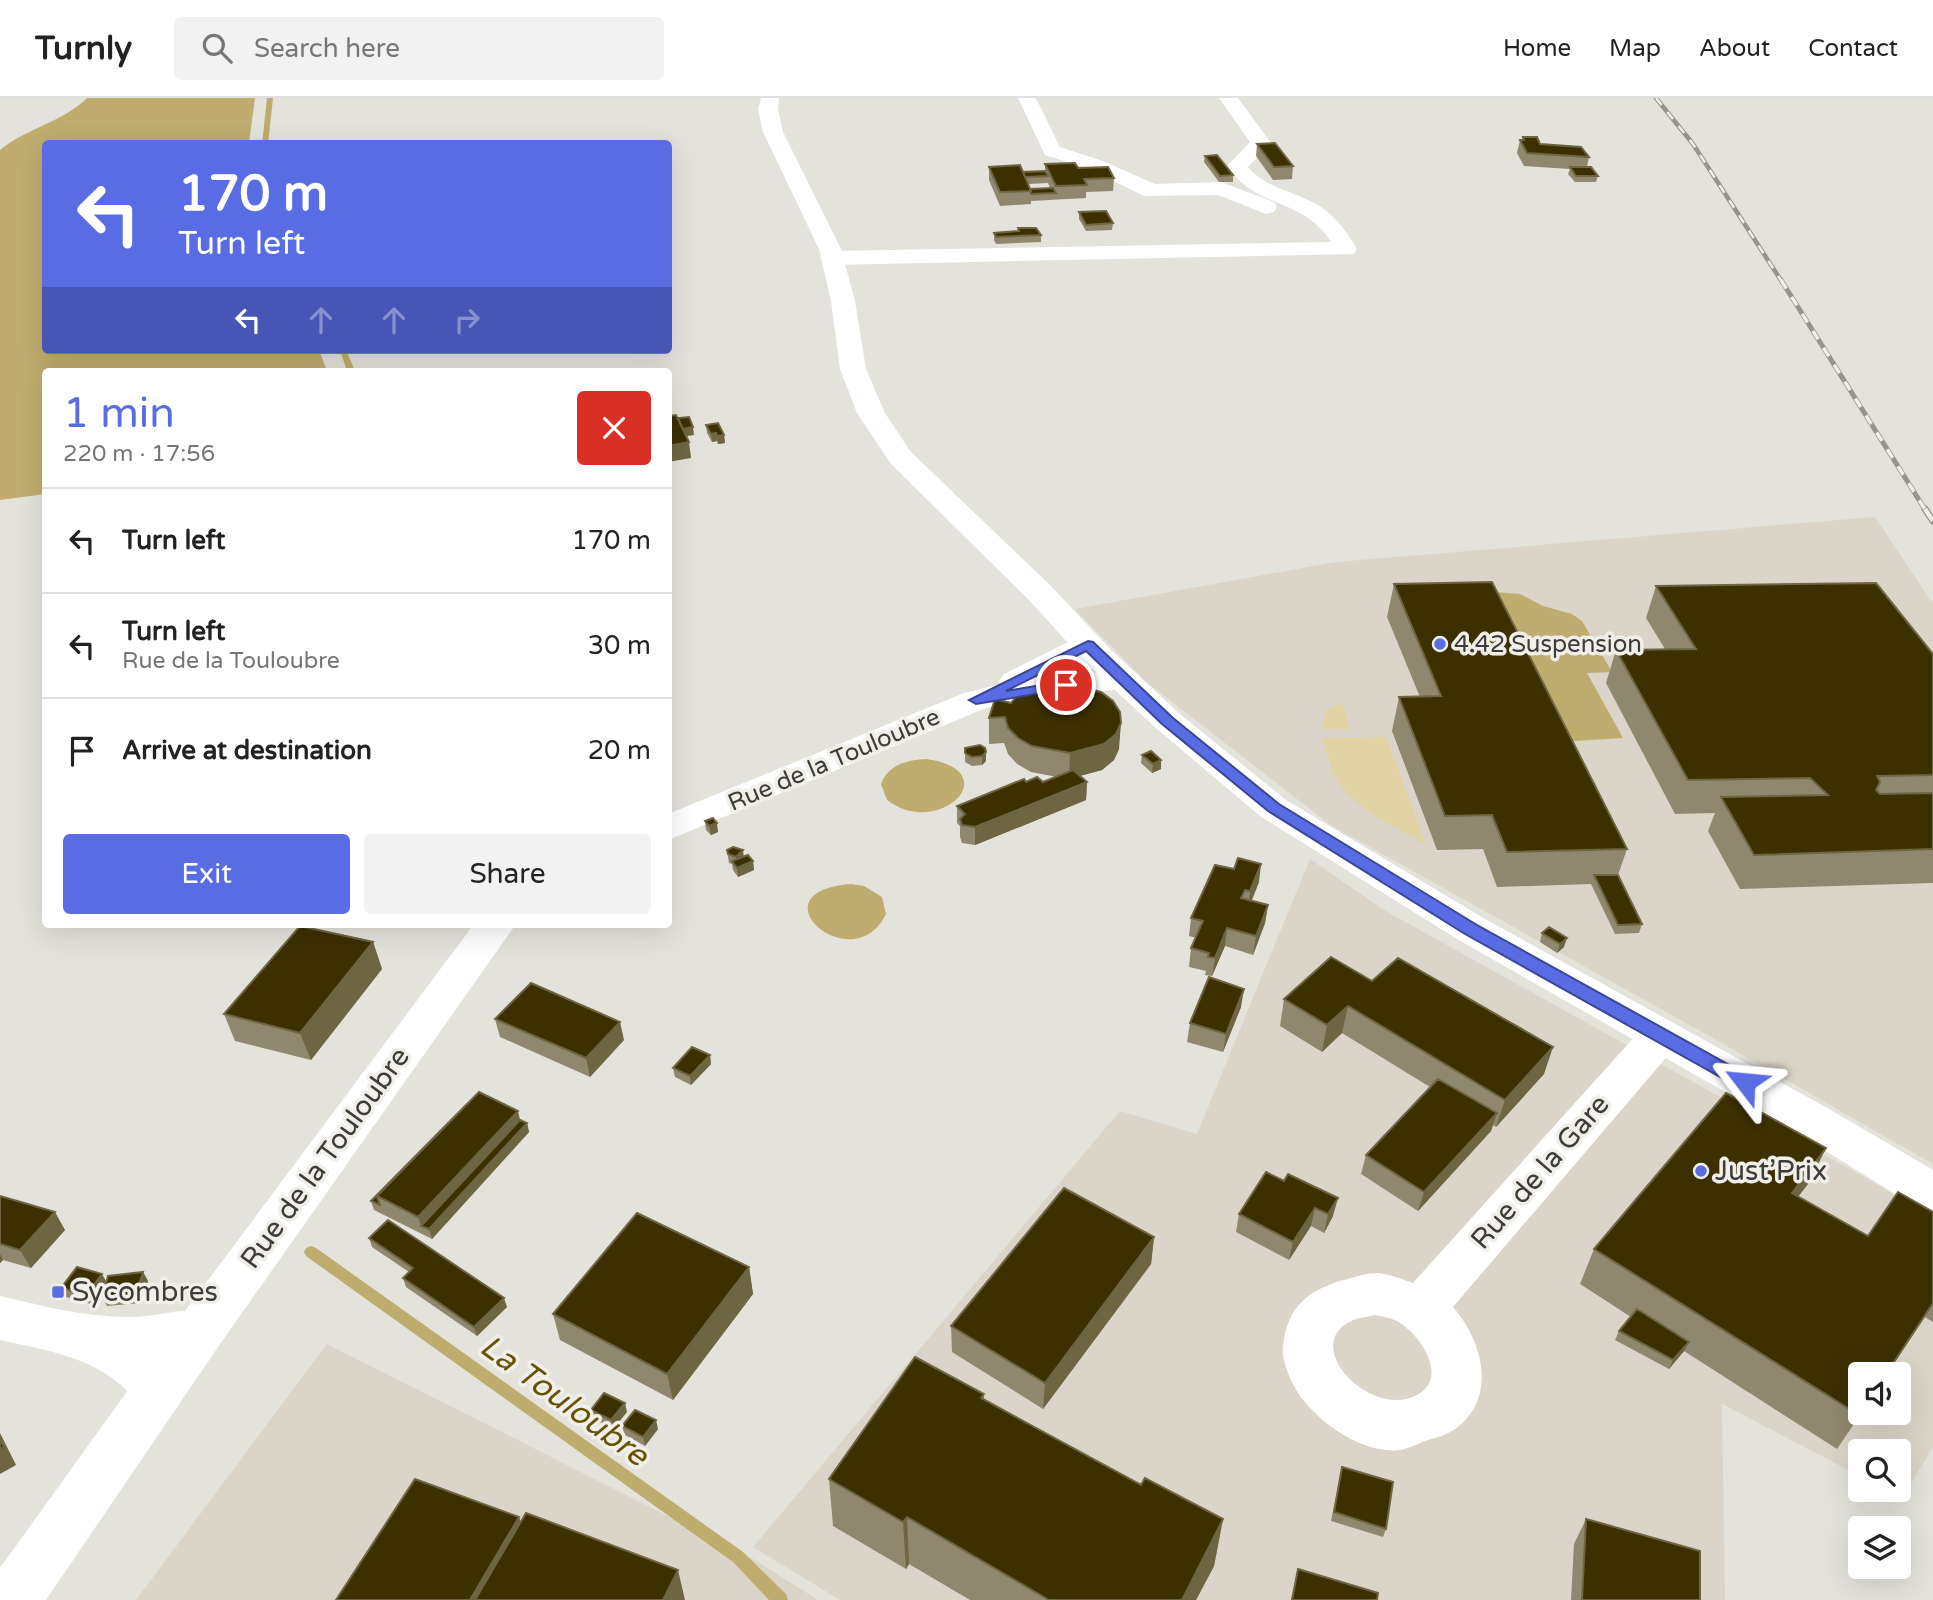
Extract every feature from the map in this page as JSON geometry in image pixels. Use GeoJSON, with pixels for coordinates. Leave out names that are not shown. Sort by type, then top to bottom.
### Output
{"type":"FeatureCollection","features":[{"type":"Feature","properties":{"kind":"street"},"geometry":{"type":"LineString","coordinates":[[770,98],[768,109],[774,132],[832,258],[843,301],[853,369],[871,413],[901,458],[1168,721],[1273,808],[1471,929],[1808,1118],[1933,1193]]}},
{"type":"Feature","properties":{"kind":"street"},"geometry":{"type":"LineString","coordinates":[[1027,98],[1052,151],[1096,165],[1152,191],[1222,188],[1269,209],[1283,221],[1298,249]]}},
{"type":"Feature","properties":{"kind":"street"},"geometry":{"type":"LineString","coordinates":[[832,258],[1346,249],[1335,229],[1310,209],[1248,183],[1237,166],[1261,143],[1228,98]]}},
{"type":"Feature","properties":{"kind":"street"},"geometry":{"type":"LineString","coordinates":[[976,700],[1091,648]]}},
{"type":"Feature","properties":{"kind":"street","name":"Rue de la Touloubre"},"geometry":{"type":"LineString","coordinates":[[672,826],[976,700],[1044,687],[1126,681]]}},
{"type":"Feature","properties":{"kind":"street","name":"Rue de la Touloubre"},"geometry":{"type":"LineString","coordinates":[[12,1600],[200,1331],[493,928]]}},
{"type":"Feature","properties":{"kind":"street","name":"Rue de la Gare"},"geometry":{"type":"LineString","coordinates":[[1420,1310],[1661,1035]]}},
{"type":"Feature","properties":{"kind":"street"},"geometry":{"type":"LineString","coordinates":[[7,1327],[85,1337],[134,1339],[200,1331]]}},
{"type":"Feature","properties":{"kind":"street"},"geometry":{"type":"LineString","coordinates":[[85,1337],[135,1365],[158,1390]]}},
{"type":"Feature","properties":{"kind":"shaded area"},"geometry":{"type":"Polygon","coordinates":[[[87,98],[255,98],[249,140],[42,140],[42,354],[321,354],[326,368],[42,368],[42,494],[0,500],[0,150],[87,98]]]}},
{"type":"Feature","properties":{"kind":"shaded area"},"geometry":{"type":"Polygon","coordinates":[[[1875,517],[1933,604],[1933,1164],[1332,826],[1145,681],[1075,609],[1336,562],[1875,517]]]}},
{"type":"Feature","properties":{"kind":"shaded area"},"geometry":{"type":"Polygon","coordinates":[[[1483,591],[1520,594],[1543,606],[1572,614],[1582,621],[1612,672],[1587,673],[1623,738],[1558,742],[1483,591]]]}},
{"type":"Feature","properties":{"kind":"shaded area"},"geometry":{"type":"Polygon","coordinates":[[[1341,702],[1350,729],[1322,729],[1326,710],[1341,702]]]}},
{"type":"Feature","properties":{"kind":"shaded area"},"geometry":{"type":"Polygon","coordinates":[[[1386,737],[1426,845],[1366,809],[1345,791],[1337,780],[1322,738],[1386,737]]]}},
{"type":"Feature","properties":{"kind":"shaded area"},"geometry":{"type":"Polygon","coordinates":[[[926,759],[950,766],[962,776],[964,787],[957,799],[944,808],[927,812],[907,810],[887,800],[881,784],[884,777],[906,762],[926,759]]]}},
{"type":"Feature","properties":{"kind":"shaded area"},"geometry":{"type":"Polygon","coordinates":[[[1310,859],[1384,910],[1873,1182],[1933,1219],[1933,1447],[1911,1483],[1911,1439],[1848,1439],[1848,1470],[1722,1404],[1725,1600],[840,1600],[753,1547],[1120,1111],[1197,1134],[1310,859]]]}},
{"type":"Feature","properties":{"kind":"shaded area"},"geometry":{"type":"Polygon","coordinates":[[[851,884],[864,886],[882,897],[886,914],[871,933],[852,939],[834,936],[818,928],[809,915],[809,902],[822,890],[851,884]]]}},
{"type":"Feature","properties":{"kind":"shaded area"},"geometry":{"type":"Polygon","coordinates":[[[327,1344],[753,1559],[818,1600],[136,1600],[327,1344]]]}},
{"type":"Feature","properties":{"kind":"building"},"geometry":{"type":"Polygon","coordinates":[[[1523,137],[1537,137],[1540,144],[1581,147],[1589,157],[1527,153],[1520,140],[1524,140],[1523,137]]]}},
{"type":"Feature","properties":{"kind":"building"},"geometry":{"type":"Polygon","coordinates":[[[1275,143],[1293,166],[1274,167],[1257,144],[1275,143]]]}},
{"type":"Feature","properties":{"kind":"building"},"geometry":{"type":"Polygon","coordinates":[[[1217,155],[1233,175],[1220,176],[1205,156],[1217,155]]]}},
{"type":"Feature","properties":{"kind":"building"},"geometry":{"type":"Polygon","coordinates":[[[1075,163],[1078,168],[1108,167],[1114,178],[1084,179],[1087,185],[1056,186],[1045,164],[1075,163]]]}},
{"type":"Feature","properties":{"kind":"building"},"geometry":{"type":"Polygon","coordinates":[[[1020,165],[1031,191],[1000,192],[989,167],[1020,165]]]}},
{"type":"Feature","properties":{"kind":"building"},"geometry":{"type":"Polygon","coordinates":[[[1570,167],[1591,167],[1598,176],[1576,176],[1570,167]]]}},
{"type":"Feature","properties":{"kind":"building"},"geometry":{"type":"Polygon","coordinates":[[[1045,171],[1048,176],[1025,177],[1023,172],[1045,171]]]}},
{"type":"Feature","properties":{"kind":"building"},"geometry":{"type":"Polygon","coordinates":[[[1053,188],[1056,193],[1031,194],[1030,189],[1053,188]]]}},
{"type":"Feature","properties":{"kind":"building"},"geometry":{"type":"Polygon","coordinates":[[[1106,211],[1113,223],[1086,225],[1079,212],[1106,211]]]}},
{"type":"Feature","properties":{"kind":"building"},"geometry":{"type":"Polygon","coordinates":[[[1018,228],[1036,228],[1041,235],[996,237],[994,233],[1019,231],[1018,228]]]}},
{"type":"Feature","properties":{"kind":"building"},"geometry":{"type":"Polygon","coordinates":[[[676,415],[689,442],[672,445],[672,416],[676,415]]]}},
{"type":"Feature","properties":{"kind":"building"},"geometry":{"type":"Polygon","coordinates":[[[689,417],[693,427],[683,429],[678,418],[689,417]]]}},
{"type":"Feature","properties":{"kind":"building"},"geometry":{"type":"Polygon","coordinates":[[[718,423],[724,435],[711,434],[706,425],[718,423]]]}},
{"type":"Feature","properties":{"kind":"building"},"geometry":{"type":"Polygon","coordinates":[[[1492,582],[1627,849],[1507,852],[1492,815],[1445,816],[1399,697],[1441,696],[1394,584],[1492,582]]]}},
{"type":"Feature","properties":{"kind":"building"},"geometry":{"type":"Polygon","coordinates":[[[1876,583],[1933,654],[1933,775],[1877,776],[1880,782],[1876,790],[1880,794],[1933,793],[1933,849],[1754,855],[1721,797],[1828,795],[1810,778],[1688,780],[1616,650],[1696,649],[1656,586],[1876,583]]]}},
{"type":"Feature","properties":{"kind":"building"},"geometry":{"type":"Polygon","coordinates":[[[1066,683],[1101,692],[1113,701],[1120,712],[1121,723],[1116,734],[1104,744],[1070,753],[1032,746],[1008,728],[1005,717],[989,718],[995,699],[1011,703],[1017,695],[1031,688],[1066,683]]]}},
{"type":"Feature","properties":{"kind":"building"},"geometry":{"type":"Polygon","coordinates":[[[980,745],[986,752],[982,756],[972,757],[965,753],[965,748],[980,745]]]}},
{"type":"Feature","properties":{"kind":"building"},"geometry":{"type":"Polygon","coordinates":[[[1151,751],[1161,760],[1153,764],[1142,755],[1151,751]]]}},
{"type":"Feature","properties":{"kind":"building"},"geometry":{"type":"Polygon","coordinates":[[[1073,770],[1087,782],[975,827],[962,825],[960,819],[965,814],[957,806],[1024,779],[1026,782],[1037,777],[1043,782],[1073,770]]]}},
{"type":"Feature","properties":{"kind":"building"},"geometry":{"type":"Polygon","coordinates":[[[713,818],[717,823],[709,826],[705,821],[713,818]]]}},
{"type":"Feature","properties":{"kind":"building"},"geometry":{"type":"Polygon","coordinates":[[[733,847],[743,850],[736,857],[728,854],[727,850],[733,847]]]}},
{"type":"Feature","properties":{"kind":"building"},"geometry":{"type":"Polygon","coordinates":[[[748,855],[753,861],[737,868],[732,861],[748,855]]]}},
{"type":"Feature","properties":{"kind":"building"},"geometry":{"type":"Polygon","coordinates":[[[1238,858],[1261,864],[1250,891],[1245,890],[1241,898],[1268,905],[1256,936],[1227,928],[1215,958],[1208,957],[1209,953],[1191,948],[1203,921],[1191,918],[1215,865],[1234,869],[1238,858]]]}},
{"type":"Feature","properties":{"kind":"building"},"geometry":{"type":"Polygon","coordinates":[[[1594,875],[1618,875],[1642,924],[1618,925],[1594,875]]]}},
{"type":"Feature","properties":{"kind":"building"},"geometry":{"type":"Polygon","coordinates":[[[1549,927],[1567,938],[1560,944],[1542,933],[1549,927]]]}},
{"type":"Feature","properties":{"kind":"building"},"geometry":{"type":"Polygon","coordinates":[[[298,928],[373,942],[300,1033],[224,1014],[298,928]]]}},
{"type":"Feature","properties":{"kind":"building"},"geometry":{"type":"Polygon","coordinates":[[[1331,957],[1372,981],[1398,958],[1553,1047],[1505,1100],[1348,1006],[1327,1025],[1284,999],[1331,957]]]}},
{"type":"Feature","properties":{"kind":"building"},"geometry":{"type":"Polygon","coordinates":[[[1209,977],[1244,989],[1226,1034],[1190,1023],[1209,977]]]}},
{"type":"Feature","properties":{"kind":"building"},"geometry":{"type":"Polygon","coordinates":[[[531,983],[620,1022],[586,1058],[495,1019],[531,983]]]}},
{"type":"Feature","properties":{"kind":"building"},"geometry":{"type":"Polygon","coordinates":[[[692,1047],[710,1055],[690,1076],[673,1068],[692,1047]]]}},
{"type":"Feature","properties":{"kind":"building"},"geometry":{"type":"Polygon","coordinates":[[[1438,1079],[1497,1113],[1424,1192],[1366,1155],[1438,1079]]]}},
{"type":"Feature","properties":{"kind":"building"},"geometry":{"type":"Polygon","coordinates":[[[479,1092],[518,1111],[418,1217],[377,1196],[479,1092]]]}},
{"type":"Feature","properties":{"kind":"building"},"geometry":{"type":"Polygon","coordinates":[[[1726,1093],[1826,1148],[1792,1193],[1868,1236],[1898,1192],[1933,1212],[1933,1303],[1894,1362],[1848,1362],[1848,1408],[1594,1249],[1726,1093]]]}},
{"type":"Feature","properties":{"kind":"building"},"geometry":{"type":"Polygon","coordinates":[[[467,1104],[377,1196],[380,1205],[371,1201],[467,1104]]]}},
{"type":"Feature","properties":{"kind":"building"},"geometry":{"type":"Polygon","coordinates":[[[520,1120],[527,1123],[429,1229],[421,1226],[520,1120]]]}},
{"type":"Feature","properties":{"kind":"building"},"geometry":{"type":"Polygon","coordinates":[[[1266,1172],[1284,1181],[1288,1174],[1338,1198],[1328,1214],[1315,1208],[1293,1242],[1239,1214],[1266,1172]]]}},
{"type":"Feature","properties":{"kind":"building"},"geometry":{"type":"Polygon","coordinates":[[[1064,1188],[1154,1237],[1045,1383],[951,1326],[1064,1188]]]}},
{"type":"Feature","properties":{"kind":"building"},"geometry":{"type":"Polygon","coordinates":[[[0,1196],[55,1212],[20,1250],[0,1244],[0,1196]]]}},
{"type":"Feature","properties":{"kind":"building"},"geometry":{"type":"Polygon","coordinates":[[[637,1213],[749,1267],[667,1374],[553,1314],[637,1213]]]}},
{"type":"Feature","properties":{"kind":"building"},"geometry":{"type":"Polygon","coordinates":[[[388,1220],[504,1298],[474,1327],[403,1278],[413,1268],[369,1238],[388,1220]]]}},
{"type":"Feature","properties":{"kind":"building"},"geometry":{"type":"Polygon","coordinates":[[[77,1267],[102,1274],[86,1295],[61,1288],[77,1267]]]}},
{"type":"Feature","properties":{"kind":"building"},"geometry":{"type":"Polygon","coordinates":[[[143,1272],[136,1294],[102,1297],[108,1276],[143,1272]]]}},
{"type":"Feature","properties":{"kind":"building"},"geometry":{"type":"Polygon","coordinates":[[[1637,1309],[1689,1342],[1673,1360],[1619,1331],[1637,1309]]]}},
{"type":"Feature","properties":{"kind":"building"},"geometry":{"type":"Polygon","coordinates":[[[915,1357],[984,1394],[981,1398],[1141,1485],[1145,1478],[1223,1519],[1182,1600],[1049,1600],[907,1517],[903,1522],[829,1479],[915,1357]]]}},
{"type":"Feature","properties":{"kind":"building"},"geometry":{"type":"Polygon","coordinates":[[[604,1393],[625,1403],[611,1420],[591,1410],[604,1393]]]}},
{"type":"Feature","properties":{"kind":"building"},"geometry":{"type":"Polygon","coordinates":[[[635,1410],[656,1420],[643,1437],[622,1426],[635,1410]]]}},
{"type":"Feature","properties":{"kind":"building"},"geometry":{"type":"Polygon","coordinates":[[[1342,1467],[1393,1482],[1386,1529],[1334,1512],[1342,1467]]]}},
{"type":"Feature","properties":{"kind":"building"},"geometry":{"type":"Polygon","coordinates":[[[415,1479],[519,1517],[470,1600],[336,1600],[415,1479]]]}},
{"type":"Feature","properties":{"kind":"building"},"geometry":{"type":"Polygon","coordinates":[[[526,1513],[678,1570],[663,1600],[475,1600],[526,1513]]]}},
{"type":"Feature","properties":{"kind":"building"},"geometry":{"type":"Polygon","coordinates":[[[1586,1519],[1700,1551],[1700,1600],[1582,1600],[1586,1519]]]}},
{"type":"Feature","properties":{"kind":"building"},"geometry":{"type":"Polygon","coordinates":[[[1298,1569],[1378,1593],[1377,1600],[1292,1600],[1298,1569]]]}},
{"type":"Feature","properties":{"kind":"waterway","name":"La Touloubre"},"geometry":{"type":"LineString","coordinates":[[265,140],[270,98]]}},
{"type":"Feature","properties":{"kind":"waterway","name":"La Touloubre"},"geometry":{"type":"LineString","coordinates":[[345,354],[350,368]]}},
{"type":"Feature","properties":{"kind":"waterway","name":"La Touloubre"},"geometry":{"type":"LineString","coordinates":[[311,1252],[738,1557],[780,1600]]}},
{"type":"Feature","properties":{"kind":"railway"},"geometry":{"type":"LineString","coordinates":[[1656,98],[1693,144],[1782,282]]}},
{"type":"Feature","properties":{"kind":"railway"},"geometry":{"type":"LineString","coordinates":[[1781,280],[1926,511]]}},
{"type":"Feature","properties":{"kind":"railway"},"geometry":{"type":"LineString","coordinates":[[1925,509],[1933,521]]}},
{"type":"Feature","properties":{"kind":"place","name":"4.42 Suspension"},"geometry":{"type":"Point","coordinates":[1440,644]}},
{"type":"Feature","properties":{"kind":"place","name":"Just’Prix"},"geometry":{"type":"Point","coordinates":[1701,1171]}},
{"type":"Feature","properties":{"kind":"place","name":"Sycombres"},"geometry":{"type":"Point","coordinates":[58,1292]}},
{"type":"Feature","properties":{"kind":"route"},"geometry":{"type":"LineString","coordinates":[[1066,685],[976,700],[1088,645],[1168,721],[1273,808],[1471,929],[1745,1082]]}}]}
